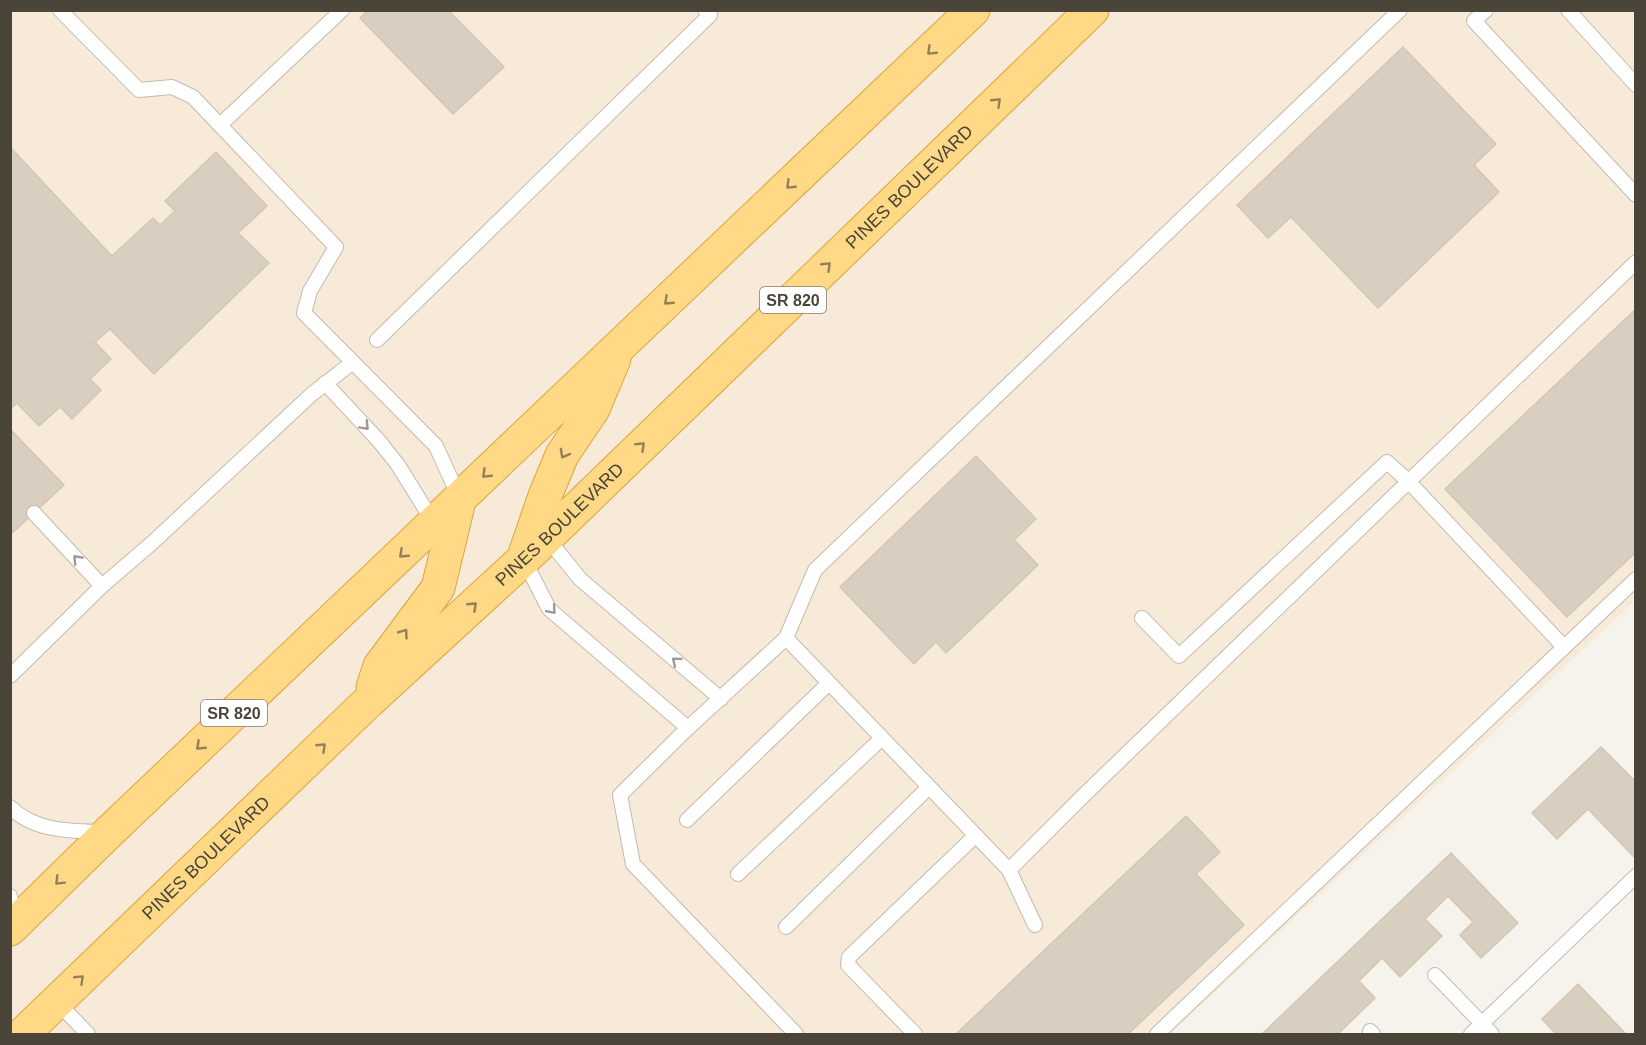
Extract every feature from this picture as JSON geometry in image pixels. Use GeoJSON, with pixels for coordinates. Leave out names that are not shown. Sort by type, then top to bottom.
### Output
{"type":"FeatureCollection","features":[{"type":"Feature","properties":{"kind":"highway","name":"SR 820"},"geometry":{"type":"LineString","coordinates":[[12,916],[109,832],[973,10]]}},
{"type":"Feature","properties":{"kind":"highway","name":"PINES BOULEVARD"},"geometry":{"type":"LineString","coordinates":[[23,1035],[368,702],[535,548],[1092,10]]}},
{"type":"Feature","properties":{"kind":"highway"},"geometry":{"type":"LineString","coordinates":[[535,548],[545,496],[562,455],[593,409],[619,347]]}},
{"type":"Feature","properties":{"kind":"highway"},"geometry":{"type":"LineString","coordinates":[[368,702],[380,666],[438,588],[460,499]]}},
{"type":"Feature","properties":{"kind":"lane"},"geometry":{"type":"LineString","coordinates":[[60,10],[139,90],[172,87],[193,97],[336,247],[310,291],[304,313],[436,446],[460,499]]}},
{"type":"Feature","properties":{"kind":"lane"},"geometry":{"type":"LineString","coordinates":[[220,125],[342,10]]}},
{"type":"Feature","properties":{"kind":"lane"},"geometry":{"type":"LineString","coordinates":[[376,340],[710,15],[705,10]]}},
{"type":"Feature","properties":{"kind":"lane"},"geometry":{"type":"LineString","coordinates":[[796,1035],[633,864],[620,795],[688,728],[786,638],[815,570],[1400,10]]}},
{"type":"Feature","properties":{"kind":"lane"},"geometry":{"type":"LineString","coordinates":[[1486,10],[1474,21],[1635,195]]}},
{"type":"Feature","properties":{"kind":"lane"},"geometry":{"type":"LineString","coordinates":[[1568,10],[1635,85]]}},
{"type":"Feature","properties":{"kind":"lane"},"geometry":{"type":"LineString","coordinates":[[1009,870],[1090,788],[1635,262]]}},
{"type":"Feature","properties":{"kind":"lane"},"geometry":{"type":"LineString","coordinates":[[10,676],[102,586],[152,543],[325,383],[353,362]]}},
{"type":"Feature","properties":{"kind":"lane"},"geometry":{"type":"LineString","coordinates":[[325,383],[392,457],[435,523]]}},
{"type":"Feature","properties":{"kind":"lane"},"geometry":{"type":"LineString","coordinates":[[1142,618],[1179,656],[1387,462],[1408,481],[1564,647]]}},
{"type":"Feature","properties":{"kind":"lane"},"geometry":{"type":"LineString","coordinates":[[34,513],[102,586]]}},
{"type":"Feature","properties":{"kind":"lane"},"geometry":{"type":"LineString","coordinates":[[535,548],[580,579],[721,699]]}},
{"type":"Feature","properties":{"kind":"lane"},"geometry":{"type":"LineString","coordinates":[[535,548],[549,609],[688,728]]}},
{"type":"Feature","properties":{"kind":"lane"},"geometry":{"type":"LineString","coordinates":[[1157,1035],[1635,579]]}},
{"type":"Feature","properties":{"kind":"lane"},"geometry":{"type":"LineString","coordinates":[[786,638],[1009,870],[1035,925]]}},
{"type":"Feature","properties":{"kind":"lane"},"geometry":{"type":"LineString","coordinates":[[687,820],[829,683]]}},
{"type":"Feature","properties":{"kind":"lane"},"geometry":{"type":"LineString","coordinates":[[738,874],[882,738]]}},
{"type":"Feature","properties":{"kind":"lane"},"geometry":{"type":"LineString","coordinates":[[786,927],[929,788]]}},
{"type":"Feature","properties":{"kind":"lane"},"geometry":{"type":"LineString","coordinates":[[10,807],[30,822],[47,827],[70,831],[109,832]]}},
{"type":"Feature","properties":{"kind":"lane"},"geometry":{"type":"LineString","coordinates":[[915,1035],[848,966],[847,961],[975,836]]}},
{"type":"Feature","properties":{"kind":"lane"},"geometry":{"type":"LineString","coordinates":[[1470,1035],[1635,876]]}},
{"type":"Feature","properties":{"kind":"lane"},"geometry":{"type":"LineString","coordinates":[[1435,975],[1492,1035]]}},
{"type":"Feature","properties":{"kind":"lane"},"geometry":{"type":"LineString","coordinates":[[57,1002],[88,1035]]}},
{"type":"Feature","properties":{"kind":"shaded area"},"geometry":{"type":"Polygon","coordinates":[[[10,11],[1635,11],[1635,601],[1170,1034],[11,1034],[10,11]]]}},
{"type":"Feature","properties":{"kind":"building"},"geometry":{"type":"Polygon","coordinates":[[[368,10],[448,10],[504,67],[453,114],[360,18],[368,10]]]}},
{"type":"Feature","properties":{"kind":"building"},"geometry":{"type":"Polygon","coordinates":[[[1403,47],[1496,144],[1474,165],[1499,192],[1378,308],[1291,217],[1268,238],[1237,205],[1403,47]]]}},
{"type":"Feature","properties":{"kind":"building"},"geometry":{"type":"Polygon","coordinates":[[[10,147],[112,256],[153,218],[160,225],[175,211],[165,201],[216,152],[267,206],[238,233],[269,263],[154,374],[110,329],[95,342],[111,359],[90,379],[101,390],[72,419],[60,407],[39,426],[17,403],[10,409],[10,147]]]}},
{"type":"Feature","properties":{"kind":"building"},"geometry":{"type":"Polygon","coordinates":[[[1636,309],[1636,552],[1567,617],[1445,489],[1636,309]]]}},
{"type":"Feature","properties":{"kind":"building"},"geometry":{"type":"Polygon","coordinates":[[[10,429],[64,485],[10,535],[10,429]]]}},
{"type":"Feature","properties":{"kind":"building"},"geometry":{"type":"Polygon","coordinates":[[[976,456],[1036,519],[1014,540],[1038,565],[946,653],[936,642],[914,664],[840,587],[976,456]]]}},
{"type":"Feature","properties":{"kind":"building"},"geometry":{"type":"Polygon","coordinates":[[[1601,747],[1636,782],[1636,855],[1634,857],[1588,809],[1557,839],[1532,813],[1601,747]]]}},
{"type":"Feature","properties":{"kind":"building"},"geometry":{"type":"Polygon","coordinates":[[[1186,816],[1220,852],[1196,874],[1244,925],[1128,1034],[956,1034],[1186,816]]]}},
{"type":"Feature","properties":{"kind":"building"},"geometry":{"type":"Polygon","coordinates":[[[1451,853],[1518,923],[1481,958],[1460,935],[1473,922],[1448,896],[1425,919],[1442,936],[1400,977],[1382,958],[1359,981],[1375,998],[1338,1034],[1262,1034],[1451,853]]]}},
{"type":"Feature","properties":{"kind":"building"},"geometry":{"type":"Polygon","coordinates":[[[1578,984],[1626,1034],[1556,1034],[1542,1019],[1578,984]]]}}]}
